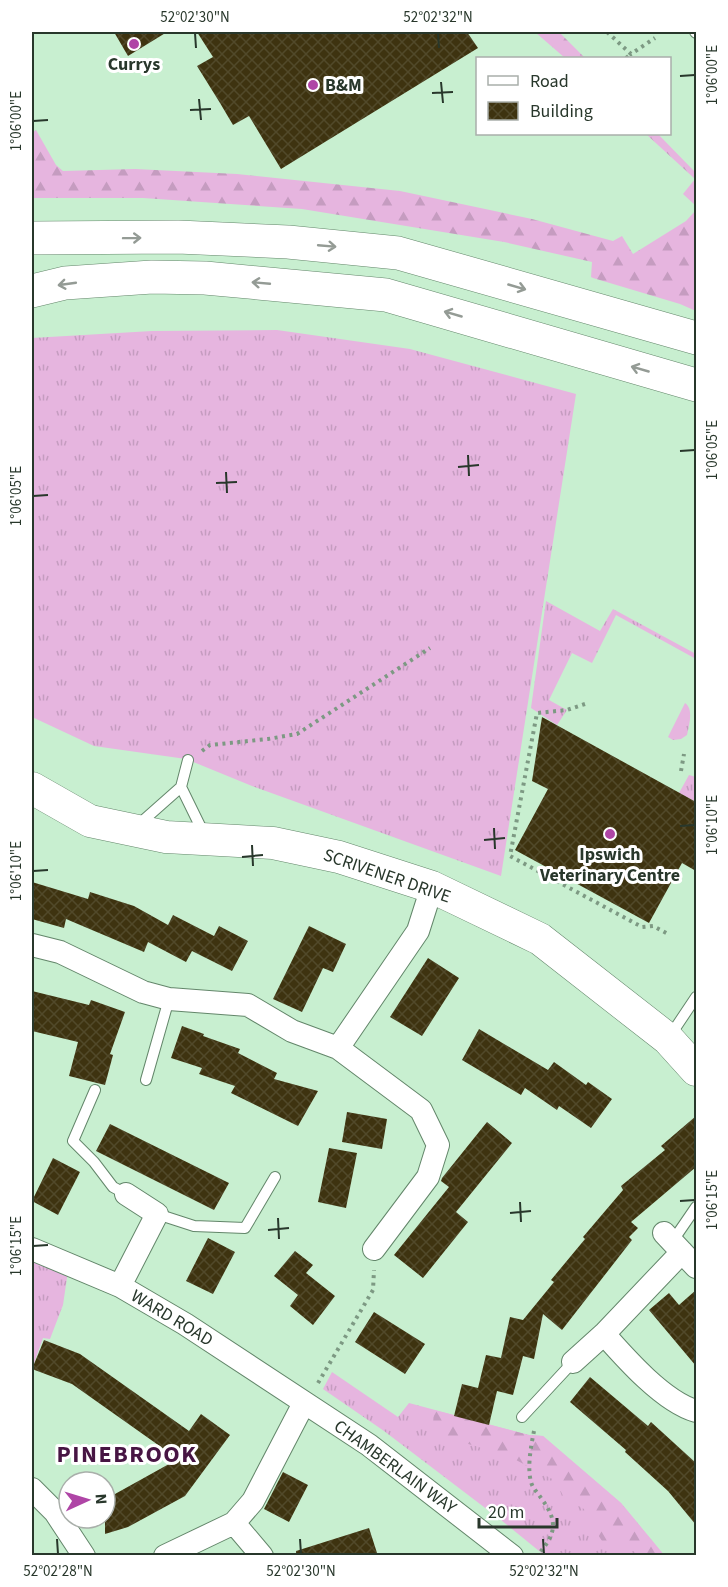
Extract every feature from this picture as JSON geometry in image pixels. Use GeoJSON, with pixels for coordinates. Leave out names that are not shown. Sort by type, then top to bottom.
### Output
{"type":"FeatureCollection","features":[{"type":"Feature","properties":{"kind":"main road"},"geometry":{"type":"LineString","coordinates":[[32,238],[178,237],[288,242],[398,253],[696,338]]}},
{"type":"Feature","properties":{"kind":"main road"},"geometry":{"type":"LineString","coordinates":[[32,291],[64,283],[152,277],[205,278],[386,295],[696,385]]}},
{"type":"Feature","properties":{"kind":"street","name":"SCRIVENER DRIVE"},"geometry":{"type":"LineString","coordinates":[[32,788],[90,821],[166,837],[273,843],[328,854],[432,887],[540,939],[668,1039],[696,1070]]}},
{"type":"Feature","properties":{"kind":"street"},"geometry":{"type":"LineString","coordinates":[[338,1048],[418,931],[432,887]]}},
{"type":"Feature","properties":{"kind":"street"},"geometry":{"type":"LineString","coordinates":[[32,945],[60,952],[142,992],[169,999],[248,1005],[292,1031],[338,1048],[421,1110],[438,1145],[428,1177],[374,1248]]}},
{"type":"Feature","properties":{"kind":"street"},"geometry":{"type":"LineString","coordinates":[[120,1286],[157,1214],[126,1194]]}},
{"type":"Feature","properties":{"kind":"street"},"geometry":{"type":"LineString","coordinates":[[573,1362],[604,1334],[679,1248]]}},
{"type":"Feature","properties":{"kind":"street","name":"WARD ROAD"},"geometry":{"type":"LineString","coordinates":[[32,1249],[120,1286],[185,1324],[304,1403]]}},
{"type":"Feature","properties":{"kind":"street"},"geometry":{"type":"LineString","coordinates":[[604,1334],[637,1369],[663,1391],[683,1406],[696,1411]]}},
{"type":"Feature","properties":{"kind":"street"},"geometry":{"type":"LineString","coordinates":[[165,1556],[234,1522],[253,1501],[304,1403]]}},
{"type":"Feature","properties":{"kind":"street","name":"CHAMBERLAIN WAY"},"geometry":{"type":"LineString","coordinates":[[304,1403],[369,1445],[512,1556]]}},
{"type":"Feature","properties":{"kind":"street"},"geometry":{"type":"LineString","coordinates":[[32,1489],[56,1512],[84,1556]]}},
{"type":"Feature","properties":{"kind":"street"},"geometry":{"type":"LineString","coordinates":[[234,1522],[262,1556]]}},
{"type":"Feature","properties":{"kind":"lane"},"geometry":{"type":"LineString","coordinates":[[132,830],[181,787],[188,760]]}},
{"type":"Feature","properties":{"kind":"lane"},"geometry":{"type":"LineString","coordinates":[[181,787],[207,839]]}},
{"type":"Feature","properties":{"kind":"lane"},"geometry":{"type":"LineString","coordinates":[[668,1039],[696,997]]}},
{"type":"Feature","properties":{"kind":"lane"},"geometry":{"type":"LineString","coordinates":[[146,1080],[169,999]]}},
{"type":"Feature","properties":{"kind":"lane"},"geometry":{"type":"LineString","coordinates":[[95,1090],[73,1141],[94,1162],[113,1187],[126,1194]]}},
{"type":"Feature","properties":{"kind":"lane"},"geometry":{"type":"LineString","coordinates":[[157,1214],[194,1226],[245,1228],[275,1177]]}},
{"type":"Feature","properties":{"kind":"lane"},"geometry":{"type":"LineString","coordinates":[[679,1248],[696,1208]]}},
{"type":"Feature","properties":{"kind":"lane"},"geometry":{"type":"LineString","coordinates":[[522,1417],[573,1362]]}},
{"type":"Feature","properties":{"kind":"path"},"geometry":{"type":"LineString","coordinates":[[607,32],[631,54]]}},
{"type":"Feature","properties":{"kind":"path"},"geometry":{"type":"LineString","coordinates":[[627,57],[655,38]]}},
{"type":"Feature","properties":{"kind":"path"},"geometry":{"type":"LineString","coordinates":[[188,760],[210,746],[297,734],[430,648]]}},
{"type":"Feature","properties":{"kind":"path"},"geometry":{"type":"LineString","coordinates":[[585,704],[567,710],[537,713],[510,856],[642,927],[653,926],[668,934]]}},
{"type":"Feature","properties":{"kind":"path"},"geometry":{"type":"LineString","coordinates":[[681,771],[684,754]]}},
{"type":"Feature","properties":{"kind":"path"},"geometry":{"type":"LineString","coordinates":[[304,1403],[373,1290],[374,1248]]}},
{"type":"Feature","properties":{"kind":"path"},"geometry":{"type":"LineString","coordinates":[[32,1392],[32,1401]]}},
{"type":"Feature","properties":{"kind":"path"},"geometry":{"type":"LineString","coordinates":[[536,1424],[531,1449],[530,1480],[534,1490],[550,1510],[554,1526],[549,1541],[537,1556]]}},
{"type":"Feature","properties":{"kind":"green space"},"geometry":{"type":"Polygon","coordinates":[[[535,32],[559,32],[584,57],[564,57],[535,32]]]}},
{"type":"Feature","properties":{"kind":"green space"},"geometry":{"type":"Polygon","coordinates":[[[36,130],[56,165],[63,171],[135,169],[237,174],[400,191],[532,219],[613,241],[622,236],[633,254],[686,221],[696,210],[696,311],[593,278],[591,277],[592,262],[504,242],[302,209],[143,198],[32,198],[32,133],[36,130]]]}},
{"type":"Feature","properties":{"kind":"green space"},"geometry":{"type":"Polygon","coordinates":[[[647,135],[659,135],[696,173],[696,206],[683,194],[695,179],[647,135]]]}},
{"type":"Feature","properties":{"kind":"green space"},"geometry":{"type":"Polygon","coordinates":[[[277,330],[410,349],[576,394],[501,876],[252,786],[186,759],[94,746],[32,717],[32,338],[152,331],[277,330]]]}},
{"type":"Feature","properties":{"kind":"green space"},"geometry":{"type":"Polygon","coordinates":[[[546,601],[600,631],[613,609],[696,654],[696,659],[616,615],[592,663],[572,653],[549,700],[567,710],[557,725],[531,708],[546,601]]]}},
{"type":"Feature","properties":{"kind":"green space"},"geometry":{"type":"Polygon","coordinates":[[[685,703],[690,713],[687,735],[673,740],[668,737],[685,703]]]}},
{"type":"Feature","properties":{"kind":"green space"},"geometry":{"type":"Polygon","coordinates":[[[689,775],[696,777],[696,802],[679,793],[689,775]]]}},
{"type":"Feature","properties":{"kind":"green space"},"geometry":{"type":"Polygon","coordinates":[[[32,1249],[69,1264],[63,1305],[50,1339],[43,1338],[32,1369],[32,1249]]]}},
{"type":"Feature","properties":{"kind":"green space"},"geometry":{"type":"Polygon","coordinates":[[[332,1372],[398,1417],[409,1403],[529,1435],[543,1436],[621,1503],[664,1555],[544,1555],[384,1431],[323,1389],[332,1372]]]}},
{"type":"Feature","properties":{"kind":"green space"},"geometry":{"type":"Polygon","coordinates":[[[434,1410],[529,1435],[543,1436],[621,1503],[664,1555],[638,1555],[626,1547],[602,1541],[584,1509],[564,1498],[556,1481],[516,1460],[504,1461],[479,1447],[443,1437],[433,1424],[434,1410]]]}},
{"type":"Feature","properties":{"kind":"building","name":"Currys"},"geometry":{"type":"Polygon","coordinates":[[[114,32],[167,32],[128,56],[114,32]]]}},
{"type":"Feature","properties":{"kind":"building","name":"B&M"},"geometry":{"type":"Polygon","coordinates":[[[197,32],[467,32],[478,48],[281,169],[249,116],[233,125],[197,66],[213,57],[197,32]]]}},
{"type":"Feature","properties":{"kind":"building","name":"Ipswich Veterinary Centre"},"geometry":{"type":"Polygon","coordinates":[[[542,717],[696,802],[696,871],[682,863],[649,923],[515,850],[548,789],[532,781],[542,717]]]}},
{"type":"Feature","properties":{"kind":"building"},"geometry":{"type":"Polygon","coordinates":[[[32,882],[88,899],[90,892],[134,906],[168,925],[173,915],[214,936],[219,926],[248,941],[232,971],[192,951],[186,962],[148,942],[144,952],[66,919],[64,928],[32,919],[32,882]]]}},
{"type":"Feature","properties":{"kind":"building"},"geometry":{"type":"Polygon","coordinates":[[[309,926],[346,944],[333,972],[323,968],[302,1012],[273,999],[309,926]]]}},
{"type":"Feature","properties":{"kind":"building"},"geometry":{"type":"Polygon","coordinates":[[[428,958],[459,978],[422,1036],[390,1017],[428,958]]]}},
{"type":"Feature","properties":{"kind":"building"},"geometry":{"type":"Polygon","coordinates":[[[32,991],[89,1005],[91,1000],[125,1012],[110,1054],[113,1055],[105,1085],[69,1076],[78,1042],[32,1031],[32,991]]]}},
{"type":"Feature","properties":{"kind":"building"},"geometry":{"type":"Polygon","coordinates":[[[182,1026],[240,1049],[238,1053],[277,1073],[274,1079],[318,1091],[298,1126],[231,1093],[235,1086],[199,1074],[202,1068],[171,1058],[182,1026]]]}},
{"type":"Feature","properties":{"kind":"building"},"geometry":{"type":"Polygon","coordinates":[[[479,1029],[548,1070],[554,1062],[586,1085],[588,1082],[612,1099],[591,1128],[559,1106],[557,1110],[525,1088],[521,1095],[462,1060],[479,1029]]]}},
{"type":"Feature","properties":{"kind":"building"},"geometry":{"type":"Polygon","coordinates":[[[347,1112],[387,1119],[382,1149],[342,1142],[347,1112]]]}},
{"type":"Feature","properties":{"kind":"building"},"geometry":{"type":"Polygon","coordinates":[[[696,1116],[696,1167],[631,1222],[638,1228],[629,1237],[632,1240],[562,1330],[543,1314],[534,1359],[523,1356],[513,1395],[497,1391],[489,1425],[454,1416],[462,1384],[478,1388],[486,1355],[501,1358],[510,1317],[523,1320],[554,1282],[551,1280],[585,1239],[583,1237],[623,1190],[621,1186],[665,1150],[661,1146],[696,1116]]]}},
{"type":"Feature","properties":{"kind":"building"},"geometry":{"type":"Polygon","coordinates":[[[487,1122],[512,1143],[456,1212],[468,1222],[423,1278],[394,1255],[449,1187],[441,1181],[442,1178],[487,1122]]]}},
{"type":"Feature","properties":{"kind":"building"},"geometry":{"type":"Polygon","coordinates":[[[110,1124],[229,1183],[214,1210],[96,1151],[110,1124]]]}},
{"type":"Feature","properties":{"kind":"building"},"geometry":{"type":"Polygon","coordinates":[[[329,1148],[357,1153],[346,1208],[318,1202],[329,1148]]]}},
{"type":"Feature","properties":{"kind":"building"},"geometry":{"type":"Polygon","coordinates":[[[53,1158],[80,1172],[58,1215],[32,1201],[53,1158]]]}},
{"type":"Feature","properties":{"kind":"building"},"geometry":{"type":"Polygon","coordinates":[[[208,1238],[235,1252],[213,1294],[186,1281],[208,1238]]]}},
{"type":"Feature","properties":{"kind":"building"},"geometry":{"type":"Polygon","coordinates":[[[295,1251],[313,1265],[306,1273],[335,1296],[313,1325],[290,1306],[298,1295],[274,1276],[295,1251]]]}},
{"type":"Feature","properties":{"kind":"building"},"geometry":{"type":"Polygon","coordinates":[[[696,1290],[696,1366],[649,1310],[669,1293],[679,1305],[696,1290]]]}},
{"type":"Feature","properties":{"kind":"building"},"geometry":{"type":"Polygon","coordinates":[[[374,1312],[425,1344],[405,1374],[355,1342],[374,1312]]]}},
{"type":"Feature","properties":{"kind":"building"},"geometry":{"type":"Polygon","coordinates":[[[44,1340],[80,1354],[189,1431],[201,1414],[230,1435],[185,1496],[128,1527],[105,1534],[105,1530],[117,1530],[117,1493],[178,1459],[72,1384],[32,1369],[44,1340]]]}},
{"type":"Feature","properties":{"kind":"building"},"geometry":{"type":"Polygon","coordinates":[[[590,1377],[648,1426],[651,1422],[696,1463],[696,1525],[668,1491],[625,1452],[626,1450],[570,1402],[590,1377]]]}},
{"type":"Feature","properties":{"kind":"building"},"geometry":{"type":"Polygon","coordinates":[[[283,1472],[308,1485],[289,1522],[264,1509],[283,1472]]]}},
{"type":"Feature","properties":{"kind":"building"},"geometry":{"type":"Polygon","coordinates":[[[369,1528],[378,1556],[296,1556],[296,1551],[369,1528]]]}},
{"type":"Feature","properties":{"kind":"place","name":"Currys"},"geometry":{"type":"Point","coordinates":[134,44]}},
{"type":"Feature","properties":{"kind":"place","name":"B&M"},"geometry":{"type":"Point","coordinates":[313,85]}},
{"type":"Feature","properties":{"kind":"place","name":"Ipswich Veterinary Centre"},"geometry":{"type":"Point","coordinates":[610,834]}},
{"type":"Feature","properties":{"kind":"district","name":"PINEBROOK"},"geometry":{"type":"Point","coordinates":[127,1454]}}]}
